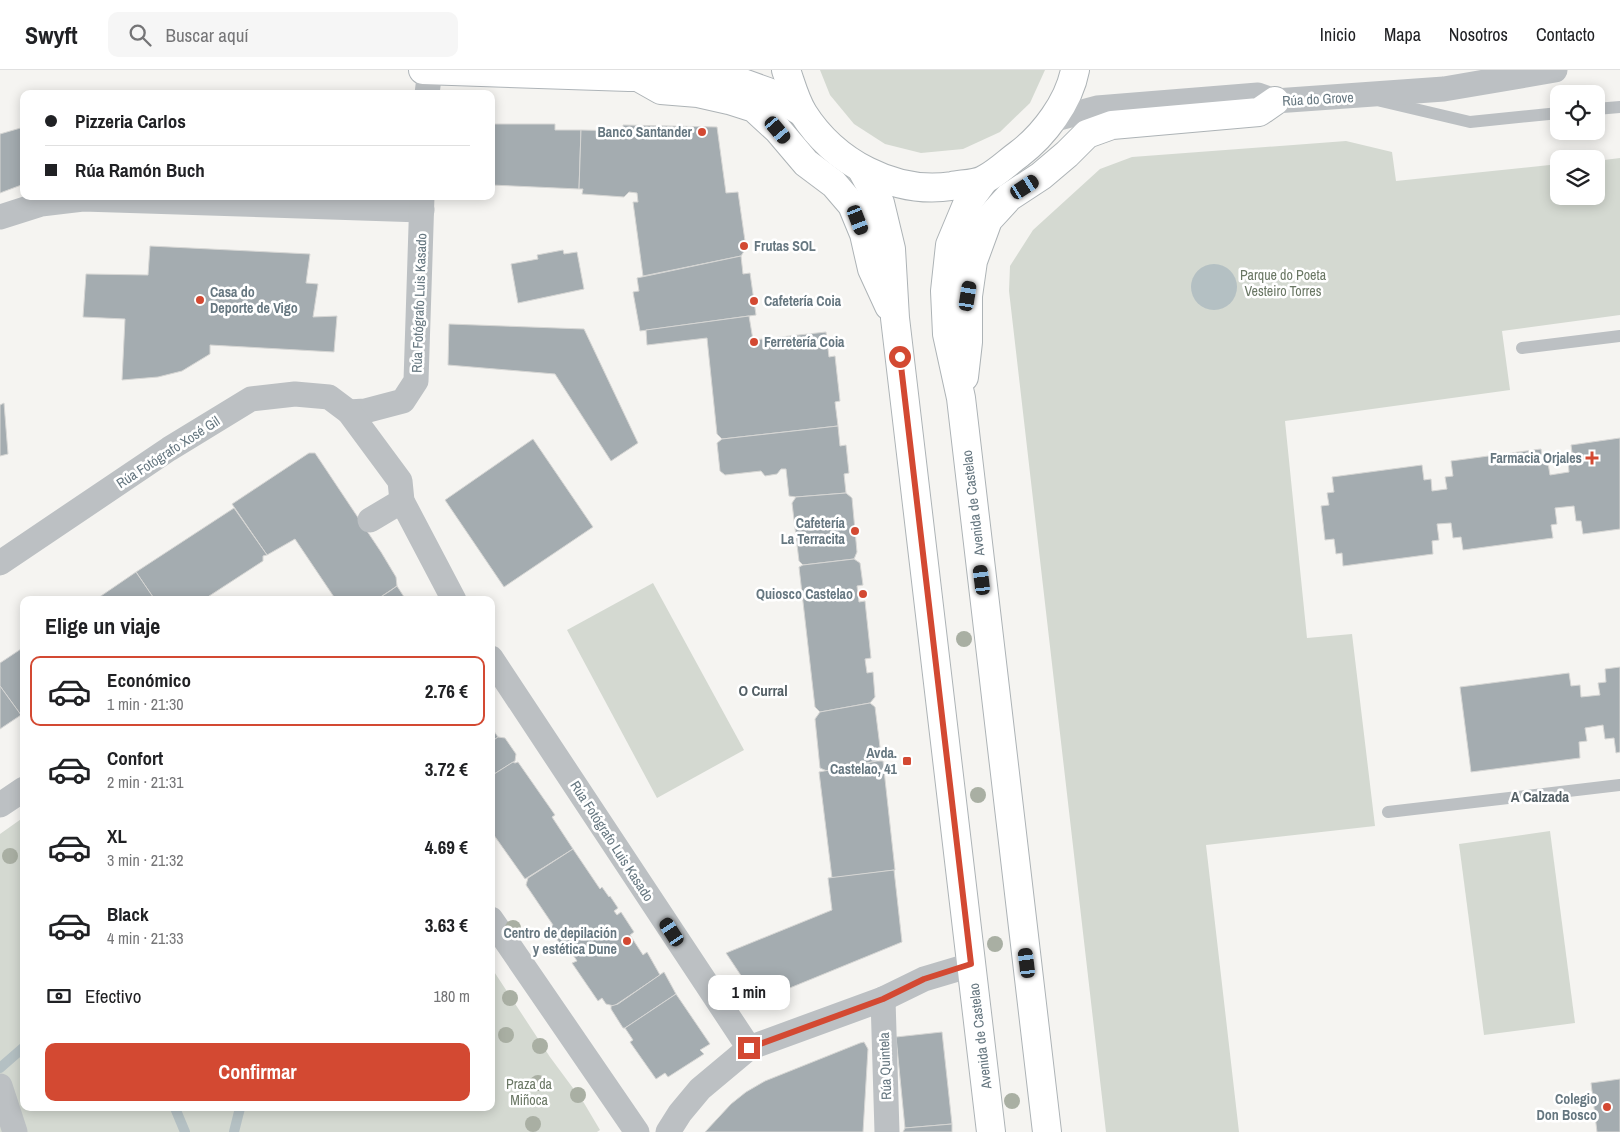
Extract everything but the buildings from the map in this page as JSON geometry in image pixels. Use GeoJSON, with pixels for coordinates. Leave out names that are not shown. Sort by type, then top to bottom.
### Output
{"type":"FeatureCollection","features":[{"type":"Feature","properties":{"kind":"main road"},"geometry":{"type":"LineString","coordinates":[[423,70],[651,73],[661,90],[706,95],[754,108],[778,130],[806,163],[834,184],[852,205],[864,234],[872,270],[896,318]]}},
{"type":"Feature","properties":{"kind":"main road"},"geometry":{"type":"LineString","coordinates":[[669,70],[718,74],[768,92],[802,112]]}},
{"type":"Feature","properties":{"kind":"main road"},"geometry":{"type":"LineString","coordinates":[[786,70],[802,112],[830,146],[862,170],[898,183],[937,188],[984,180],[1032,144],[1052,120],[1073,80],[1075,70]]}},
{"type":"Feature","properties":{"kind":"main road"},"geometry":{"type":"LineString","coordinates":[[961,398],[968,342],[968,296],[973,261],[988,220],[1009,197],[1040,176],[1067,154],[1087,134],[1112,125],[1259,112],[1275,101]]}},
{"type":"Feature","properties":{"kind":"main road","name":"Avenida de Castelao"},"geometry":{"type":"LineString","coordinates":[[862,170],[880,203],[891,249],[896,318],[991,1132]]}},
{"type":"Feature","properties":{"kind":"main road","name":"Avenida de Castelao"},"geometry":{"type":"LineString","coordinates":[[984,180],[968,202],[950,245],[945,291],[947,334],[961,398],[1047,1132]]}},
{"type":"Feature","properties":{"kind":"street"},"geometry":{"type":"LineString","coordinates":[[428,90],[430,70]]}},
{"type":"Feature","properties":{"kind":"street","name":"Rúa do Grove"},"geometry":{"type":"LineString","coordinates":[[1052,120],[1097,108],[1249,95],[1258,95],[1275,101],[1444,90],[1555,70]]}},
{"type":"Feature","properties":{"kind":"street"},"geometry":{"type":"LineString","coordinates":[[0,217],[41,204],[74,200]]}},
{"type":"Feature","properties":{"kind":"street"},"geometry":{"type":"LineString","coordinates":[[167,200],[422,203]]}},
{"type":"Feature","properties":{"kind":"street","name":"Rúa Fotógrafo Luis Kasado"},"geometry":{"type":"LineString","coordinates":[[349,412],[365,411],[403,401],[416,381],[422,203]]}},
{"type":"Feature","properties":{"kind":"street","name":"Rúa Fotógrafo Xosé Gil"},"geometry":{"type":"LineString","coordinates":[[0,563],[169,449],[251,399],[295,394],[329,397],[349,412]]}},
{"type":"Feature","properties":{"kind":"street"},"geometry":{"type":"LineString","coordinates":[[349,412],[400,481],[402,501],[452,596]]}},
{"type":"Feature","properties":{"kind":"street"},"geometry":{"type":"LineString","coordinates":[[370,520],[402,501]]}},
{"type":"Feature","properties":{"kind":"street","name":"Rúa Fotógrafo Luis Kasado"},"geometry":{"type":"LineString","coordinates":[[495,664],[749,1048]]}},
{"type":"Feature","properties":{"kind":"street"},"geometry":{"type":"LineString","coordinates":[[0,805],[20,792]]}},
{"type":"Feature","properties":{"kind":"street"},"geometry":{"type":"LineString","coordinates":[[495,924],[636,1132]]}},
{"type":"Feature","properties":{"kind":"street"},"geometry":{"type":"LineString","coordinates":[[668,1132],[680,1113],[700,1089],[749,1048],[883,999],[924,979],[971,964]]}},
{"type":"Feature","properties":{"kind":"street","name":"Rúa Quintela"},"geometry":{"type":"LineString","coordinates":[[883,999],[887,1132]]}},
{"type":"Feature","properties":{"kind":"street"},"geometry":{"type":"LineString","coordinates":[[0,1086],[15,1132]]}},
{"type":"Feature","properties":{"kind":"lane"},"geometry":{"type":"LineString","coordinates":[[1364,96],[1402,107],[1470,122],[1550,114]]}},
{"type":"Feature","properties":{"kind":"lane"},"geometry":{"type":"LineString","coordinates":[[1605,108],[1620,107]]}},
{"type":"Feature","properties":{"kind":"lane"},"geometry":{"type":"LineString","coordinates":[[1522,348],[1620,336]]}},
{"type":"Feature","properties":{"kind":"lane"},"geometry":{"type":"LineString","coordinates":[[1388,812],[1620,785]]}},
{"type":"Feature","properties":{"kind":"green space"},"geometry":{"type":"Polygon","coordinates":[[[820,70],[1045,70],[1030,103],[1000,132],[963,149],[921,153],[885,144],[854,124],[830,95],[820,70]]]}},
{"type":"Feature","properties":{"kind":"green space","name":"Parque do Poeta Vesteiro Torres"},"geometry":{"type":"Polygon","coordinates":[[[1346,141],[1392,152],[1396,181],[1550,165],[1550,205],[1605,205],[1605,160],[1620,158],[1620,315],[1502,331],[1510,390],[1285,421],[1307,638],[1352,634],[1375,826],[1206,845],[1239,1132],[1106,1132],[1009,291],[1010,266],[1033,230],[1100,169],[1132,157],[1346,141]]]}},
{"type":"Feature","properties":{"kind":"green space"},"geometry":{"type":"Polygon","coordinates":[[[653,583],[744,750],[657,798],[567,630],[653,583]]]}},
{"type":"Feature","properties":{"kind":"green space","name":"Praza da Miñoca"},"geometry":{"type":"Polygon","coordinates":[[[20,820],[20,1111],[495,1111],[495,973],[550,1057],[584,1103],[600,1130],[597,1132],[0,1132],[0,834],[20,820]]]}},
{"type":"Feature","properties":{"kind":"green space"},"geometry":{"type":"Polygon","coordinates":[[[1550,831],[1575,1023],[1484,1035],[1459,844],[1550,831]]]}},
{"type":"Feature","properties":{"kind":"shaded area"},"geometry":{"type":"Polygon","coordinates":[[[1210,264],[1218,264],[1227,268],[1233,274],[1237,287],[1233,300],[1227,306],[1218,310],[1210,310],[1201,306],[1195,300],[1191,291],[1191,283],[1195,274],[1201,268],[1210,264]]]}},
{"type":"Feature","properties":{"kind":"waterway"},"geometry":{"type":"LineString","coordinates":[[0,1068],[20,1050]]}},
{"type":"Feature","properties":{"kind":"waterway"},"geometry":{"type":"LineString","coordinates":[[176,1111],[185,1132]]}},
{"type":"Feature","properties":{"kind":"waterway"},"geometry":{"type":"LineString","coordinates":[[234,1132],[239,1111]]}},
{"type":"Feature","properties":{"kind":"place","name":"Banco Santander"},"geometry":{"type":"Point","coordinates":[702,132]}},
{"type":"Feature","properties":{"kind":"place","name":"Frutas SOL"},"geometry":{"type":"Point","coordinates":[744,246]}},
{"type":"Feature","properties":{"kind":"place","name":"Casa do Deporte de Vigo"},"geometry":{"type":"Point","coordinates":[200,300]}},
{"type":"Feature","properties":{"kind":"place","name":"Cafetería Coia"},"geometry":{"type":"Point","coordinates":[754,301]}},
{"type":"Feature","properties":{"kind":"place","name":"Ferretería Coia"},"geometry":{"type":"Point","coordinates":[754,342]}},
{"type":"Feature","properties":{"kind":"place","name":"Farmacia Orjales"},"geometry":{"type":"Point","coordinates":[1592,458]}},
{"type":"Feature","properties":{"kind":"place","name":"Cafetería La Terracita"},"geometry":{"type":"Point","coordinates":[855,531]}},
{"type":"Feature","properties":{"kind":"place","name":"Quiosco Castelao"},"geometry":{"type":"Point","coordinates":[863,594]}},
{"type":"Feature","properties":{"kind":"place","name":"Avda. Castelao, 41"},"geometry":{"type":"Point","coordinates":[907,761]}},
{"type":"Feature","properties":{"kind":"place","name":"Centro de depilación y estética Dune"},"geometry":{"type":"Point","coordinates":[627,941]}},
{"type":"Feature","properties":{"kind":"place","name":"Colegio Don Bosco"},"geometry":{"type":"Point","coordinates":[1607,1107]}},
{"type":"Feature","properties":{"kind":"district","name":"O Curral"},"geometry":{"type":"Point","coordinates":[763,690]}},
{"type":"Feature","properties":{"kind":"district","name":"A Calzada"},"geometry":{"type":"Point","coordinates":[1540,796]}},
{"type":"Feature","properties":{"kind":"route"},"geometry":{"type":"LineString","coordinates":[[749,1048],[883,999],[924,979],[971,964],[960,855],[900,357]]}}]}
